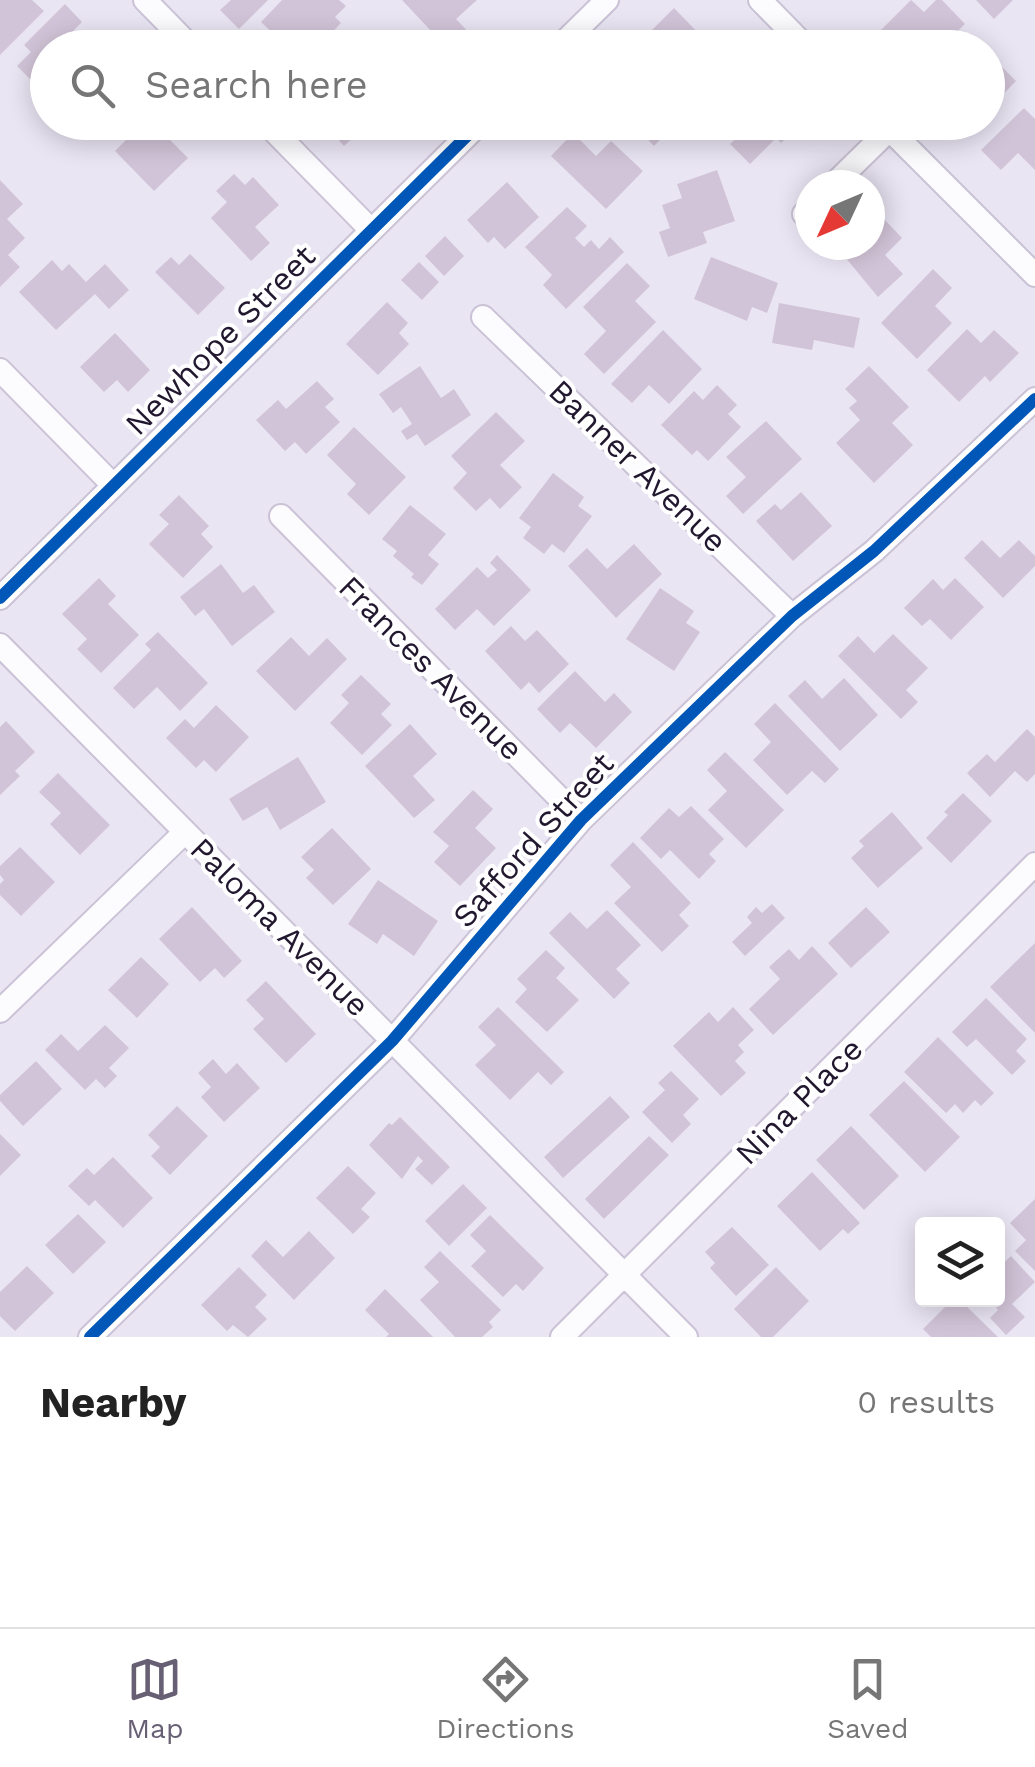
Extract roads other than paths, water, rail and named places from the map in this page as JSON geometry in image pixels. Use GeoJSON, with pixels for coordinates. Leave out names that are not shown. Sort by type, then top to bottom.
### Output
{"type":"FeatureCollection","features":[{"type":"Feature","properties":{"kind":"street"},"geometry":{"type":"LineString","coordinates":[[145,0],[174,30]]}},
{"type":"Feature","properties":{"kind":"street"},"geometry":{"type":"LineString","coordinates":[[576,30],[607,0]]}},
{"type":"Feature","properties":{"kind":"street"},"geometry":{"type":"LineString","coordinates":[[760,0],[789,30]]}},
{"type":"Feature","properties":{"kind":"street"},"geometry":{"type":"LineString","coordinates":[[283,140],[370,229]]}},
{"type":"Feature","properties":{"kind":"street","name":"Newhope Street"},"geometry":{"type":"LineString","coordinates":[[0,598],[462,140]]}},
{"type":"Feature","properties":{"kind":"street"},"geometry":{"type":"LineString","coordinates":[[846,170],[873,140]]}},
{"type":"Feature","properties":{"kind":"street"},"geometry":{"type":"LineString","coordinates":[[899,140],[1035,275]]}},
{"type":"Feature","properties":{"kind":"street","name":"Banner Avenue"},"geometry":{"type":"LineString","coordinates":[[483,317],[792,616]]}},
{"type":"Feature","properties":{"kind":"street"},"geometry":{"type":"LineString","coordinates":[[0,370],[113,485]]}},
{"type":"Feature","properties":{"kind":"street","name":"Safford Street"},"geometry":{"type":"LineString","coordinates":[[90,1337],[392,1040],[581,820],[792,616],[874,551],[1035,399]]}},
{"type":"Feature","properties":{"kind":"street","name":"Frances Avenue"},"geometry":{"type":"LineString","coordinates":[[281,516],[581,820]]}},
{"type":"Feature","properties":{"kind":"street","name":"Paloma Avenue"},"geometry":{"type":"LineString","coordinates":[[0,645],[686,1337]]}},
{"type":"Feature","properties":{"kind":"street"},"geometry":{"type":"LineString","coordinates":[[0,1011],[185,832]]}},
{"type":"Feature","properties":{"kind":"street","name":"Nina Place"},"geometry":{"type":"LineString","coordinates":[[562,1337],[1035,864]]}}]}
